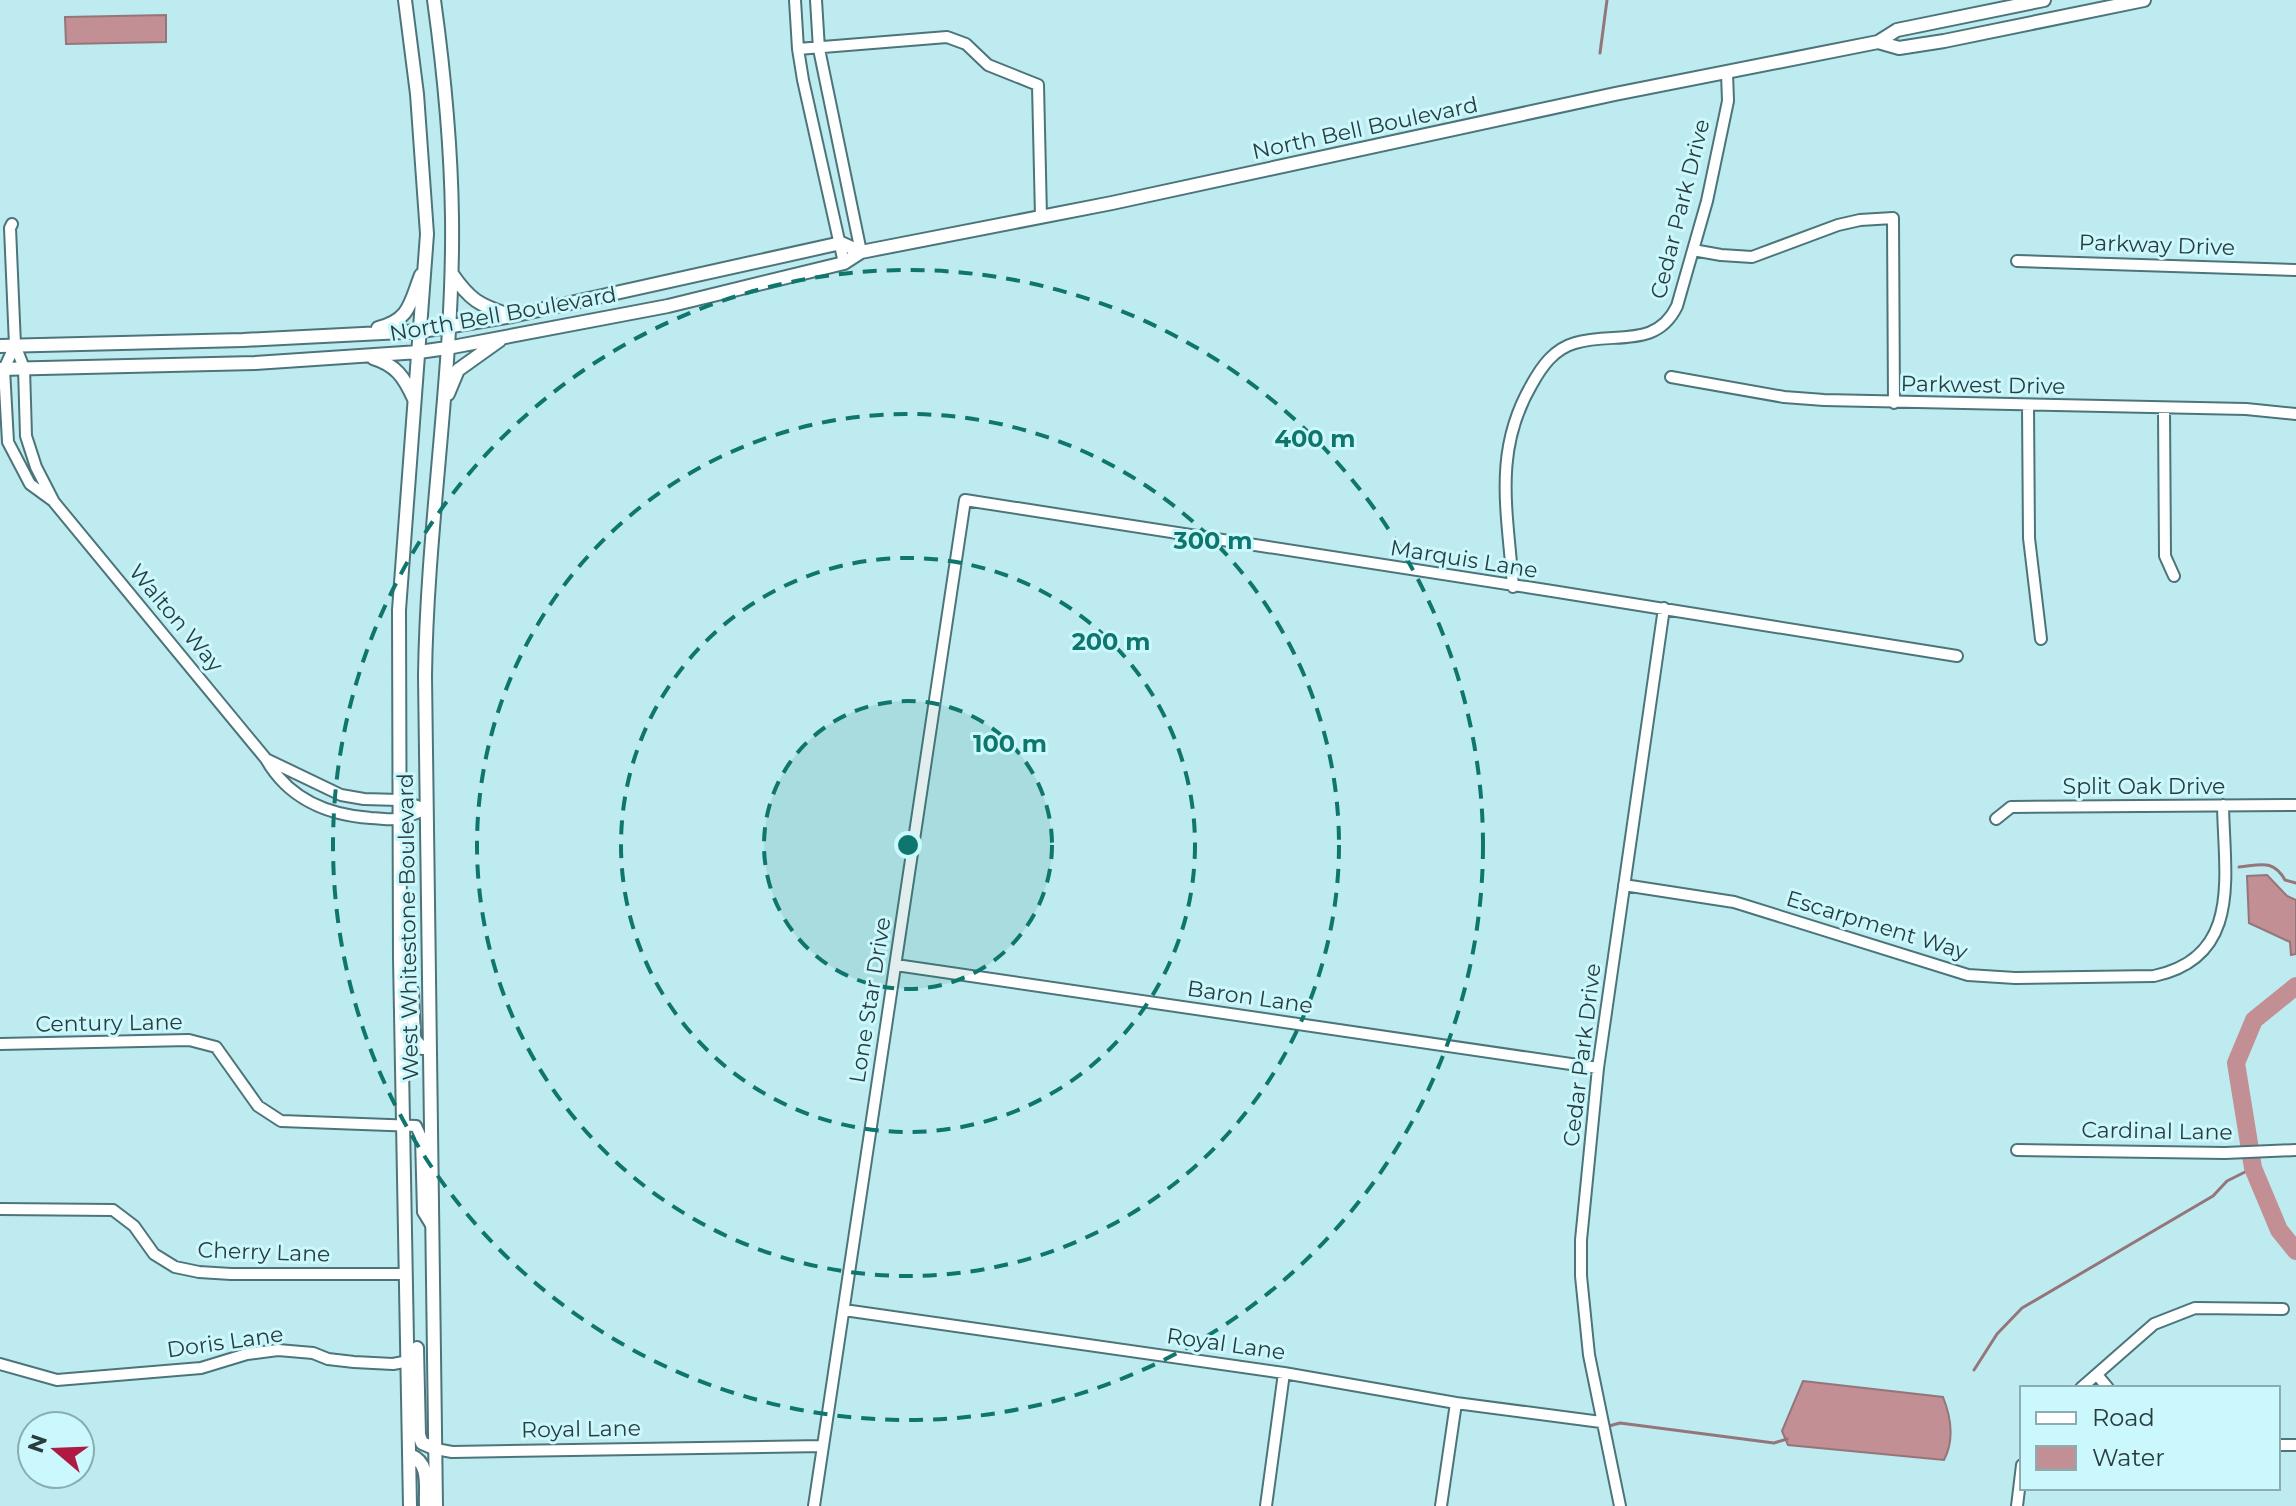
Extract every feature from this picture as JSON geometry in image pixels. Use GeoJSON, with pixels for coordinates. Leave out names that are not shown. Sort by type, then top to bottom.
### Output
{"type":"FeatureCollection","features":[{"type":"Feature","properties":{"kind":"main road","name":"West Whitestone Boulevard"},"geometry":{"type":"LineString","coordinates":[[405,0],[419,109],[426,261],[399,610],[400,958],[410,1506]]}},
{"type":"Feature","properties":{"kind":"main road","name":"West Whitestone Boulevard"},"geometry":{"type":"LineString","coordinates":[[434,0],[445,80],[452,215],[449,328],[426,621],[436,1506]]}},
{"type":"Feature","properties":{"kind":"main road","name":"North Bell Boulevard"},"geometry":{"type":"LineString","coordinates":[[2,369],[225,364],[447,348],[668,306],[844,263],[861,252],[1878,42],[1897,30],[2044,0]]}},
{"type":"Feature","properties":{"kind":"main road","name":"North Bell Boulevard"},"geometry":{"type":"LineString","coordinates":[[1878,42],[1899,48],[1944,41],[2144,0]]}},
{"type":"Feature","properties":{"kind":"main road"},"geometry":{"type":"LineString","coordinates":[[841,243],[861,252]]}},
{"type":"Feature","properties":{"kind":"main road","name":"North Bell Boulevard"},"geometry":{"type":"LineString","coordinates":[[0,346],[140,344],[449,328],[841,243]]}},
{"type":"Feature","properties":{"kind":"main road"},"geometry":{"type":"LineString","coordinates":[[353,334],[392,324],[406,314],[426,261]]}},
{"type":"Feature","properties":{"kind":"main road"},"geometry":{"type":"LineString","coordinates":[[451,273],[466,295],[475,302],[512,316]]}},
{"type":"Feature","properties":{"kind":"main road"},"geometry":{"type":"LineString","coordinates":[[444,404],[458,370],[503,337]]}},
{"type":"Feature","properties":{"kind":"main road"},"geometry":{"type":"LineString","coordinates":[[366,355],[387,362],[404,376],[415,401]]}},
{"type":"Feature","properties":{"kind":"main road"},"geometry":{"type":"LineString","coordinates":[[400,958],[412,991],[414,1039],[422,1048],[430,1048]]}},
{"type":"Feature","properties":{"kind":"main road"},"geometry":{"type":"LineString","coordinates":[[409,1320],[417,1333],[419,1435],[422,1443],[436,1449]]}},
{"type":"Feature","properties":{"kind":"main road"},"geometry":{"type":"LineString","coordinates":[[410,1455],[420,1461],[425,1469],[426,1506]]}},
{"type":"Feature","properties":{"kind":"street"},"geometry":{"type":"LineString","coordinates":[[795,0],[798,49],[844,263]]}},
{"type":"Feature","properties":{"kind":"street"},"geometry":{"type":"LineString","coordinates":[[816,0],[819,49],[861,252]]}},
{"type":"Feature","properties":{"kind":"street"},"geometry":{"type":"LineString","coordinates":[[798,49],[947,37],[966,44],[988,65],[1038,85],[1041,217]]}},
{"type":"Feature","properties":{"kind":"street","name":"Cedar Park Drive"},"geometry":{"type":"LineString","coordinates":[[1513,587],[1504,468],[1507,443],[1526,394],[1544,365],[1561,348],[1589,340],[1645,335],[1663,327],[1672,318],[1707,201],[1728,101],[1727,73]]}},
{"type":"Feature","properties":{"kind":"street"},"geometry":{"type":"LineString","coordinates":[[1693,250],[1752,257],[1838,225],[1893,218],[1894,403]]}},
{"type":"Feature","properties":{"kind":"street","name":"Walton Way"},"geometry":{"type":"LineString","coordinates":[[12,224],[15,345],[24,368],[26,436],[36,467],[54,502],[266,759],[275,775],[305,800],[341,814],[399,820],[426,810]]}},
{"type":"Feature","properties":{"kind":"street","name":"Parkway Drive"},"geometry":{"type":"LineString","coordinates":[[2017,261],[2296,270]]}},
{"type":"Feature","properties":{"kind":"street","name":"Walton Way"},"geometry":{"type":"LineString","coordinates":[[15,345],[2,369],[8,442],[30,484],[54,502]]}},
{"type":"Feature","properties":{"kind":"street","name":"Parkwest Drive"},"geometry":{"type":"LineString","coordinates":[[1671,377],[1784,397],[1894,403],[2246,409],[2296,414]]}},
{"type":"Feature","properties":{"kind":"street"},"geometry":{"type":"LineString","coordinates":[[2028,406],[2029,538],[2041,639]]}},
{"type":"Feature","properties":{"kind":"street"},"geometry":{"type":"LineString","coordinates":[[2164,409],[2165,556],[2174,576]]}},
{"type":"Feature","properties":{"kind":"street","name":"Marquis Lane"},"geometry":{"type":"LineString","coordinates":[[965,500],[1957,656]]}},
{"type":"Feature","properties":{"kind":"street","name":"Lone Star Drive"},"geometry":{"type":"LineString","coordinates":[[814,1506],[965,500]]}},
{"type":"Feature","properties":{"kind":"street","name":"Cedar Park Drive"},"geometry":{"type":"LineString","coordinates":[[1620,1506],[1589,1355],[1581,1276],[1581,1240],[1598,1068],[1664,608]]}},
{"type":"Feature","properties":{"kind":"street","name":"Walton Way"},"geometry":{"type":"LineString","coordinates":[[266,759],[341,795],[399,800],[426,810]]}},
{"type":"Feature","properties":{"kind":"street","name":"Escarpment Way"},"geometry":{"type":"LineString","coordinates":[[1624,885],[1734,902],[1968,975],[2015,978],[2154,976],[2173,972],[2193,962],[2219,929],[2224,907],[2223,805]]}},
{"type":"Feature","properties":{"kind":"street","name":"Split Oak Drive"},"geometry":{"type":"LineString","coordinates":[[1996,819],[2011,807],[2296,805]]}},
{"type":"Feature","properties":{"kind":"street","name":"Baron Lane"},"geometry":{"type":"LineString","coordinates":[[896,965],[1598,1068]]}},
{"type":"Feature","properties":{"kind":"street","name":"Century Lane"},"geometry":{"type":"LineString","coordinates":[[0,1044],[189,1040],[216,1047],[258,1106],[281,1121],[403,1124]]}},
{"type":"Feature","properties":{"kind":"street"},"geometry":{"type":"LineString","coordinates":[[403,1124],[416,1126],[421,1137],[423,1212],[431,1225]]}},
{"type":"Feature","properties":{"kind":"street","name":"Cardinal Lane"},"geometry":{"type":"LineString","coordinates":[[2017,1150],[2296,1150]]}},
{"type":"Feature","properties":{"kind":"street","name":"Cherry Lane"},"geometry":{"type":"LineString","coordinates":[[0,1209],[113,1210],[134,1226],[154,1254],[175,1267],[199,1272],[406,1274]]}},
{"type":"Feature","properties":{"kind":"street"},"geometry":{"type":"LineString","coordinates":[[2084,1386],[2154,1324],[2195,1308],[2283,1309]]}},
{"type":"Feature","properties":{"kind":"street","name":"Royal Lane"},"geometry":{"type":"LineString","coordinates":[[844,1310],[1284,1373],[1456,1403],[1601,1422]]}},
{"type":"Feature","properties":{"kind":"street","name":"Doris Lane"},"geometry":{"type":"LineString","coordinates":[[0,1364],[57,1380],[201,1368],[247,1354],[278,1350],[313,1353],[328,1359],[354,1362],[393,1364],[409,1361]]}},
{"type":"Feature","properties":{"kind":"street"},"geometry":{"type":"LineString","coordinates":[[1266,1506],[1284,1373]]}},
{"type":"Feature","properties":{"kind":"street"},"geometry":{"type":"LineString","coordinates":[[2098,1376],[2106,1386]]}},
{"type":"Feature","properties":{"kind":"street"},"geometry":{"type":"LineString","coordinates":[[1441,1506],[1456,1403]]}},
{"type":"Feature","properties":{"kind":"street","name":"Royal Lane"},"geometry":{"type":"LineString","coordinates":[[436,1449],[452,1452],[823,1446]]}},
{"type":"Feature","properties":{"kind":"street"},"geometry":{"type":"LineString","coordinates":[[2017,1506],[2020,1481]]}},
{"type":"Feature","properties":{"kind":"water"},"geometry":{"type":"Polygon","coordinates":[[[166,15],[166,42],[66,44],[65,17],[166,15]]]}},
{"type":"Feature","properties":{"kind":"water"},"geometry":{"type":"Polygon","coordinates":[[[2267,875],[2287,896],[2296,900],[2296,954],[2291,955],[2290,942],[2249,923],[2247,876],[2267,875]]]}},
{"type":"Feature","properties":{"kind":"water"},"geometry":{"type":"Polygon","coordinates":[[[1803,1381],[1943,1397],[1951,1428],[1950,1444],[1944,1460],[1788,1445],[1782,1431],[1803,1381]]]}},
{"type":"Feature","properties":{"kind":"waterway"},"geometry":{"type":"LineString","coordinates":[[1600,53],[1607,0]]}},
{"type":"Feature","properties":{"kind":"waterway"},"geometry":{"type":"LineString","coordinates":[[2239,867],[2271,866],[2285,880],[2296,883]]}},
{"type":"Feature","properties":{"kind":"waterway"},"geometry":{"type":"LineString","coordinates":[[2296,986],[2254,1020],[2236,1063],[2253,1168],[2279,1230],[2296,1251]]}},
{"type":"Feature","properties":{"kind":"waterway"},"geometry":{"type":"LineString","coordinates":[[1974,1370],[1997,1334],[2022,1308],[2213,1196],[2227,1181],[2253,1168]]}},
{"type":"Feature","properties":{"kind":"waterway"},"geometry":{"type":"LineString","coordinates":[[1609,1426],[1620,1423],[1774,1443],[1787,1439]]}}]}
